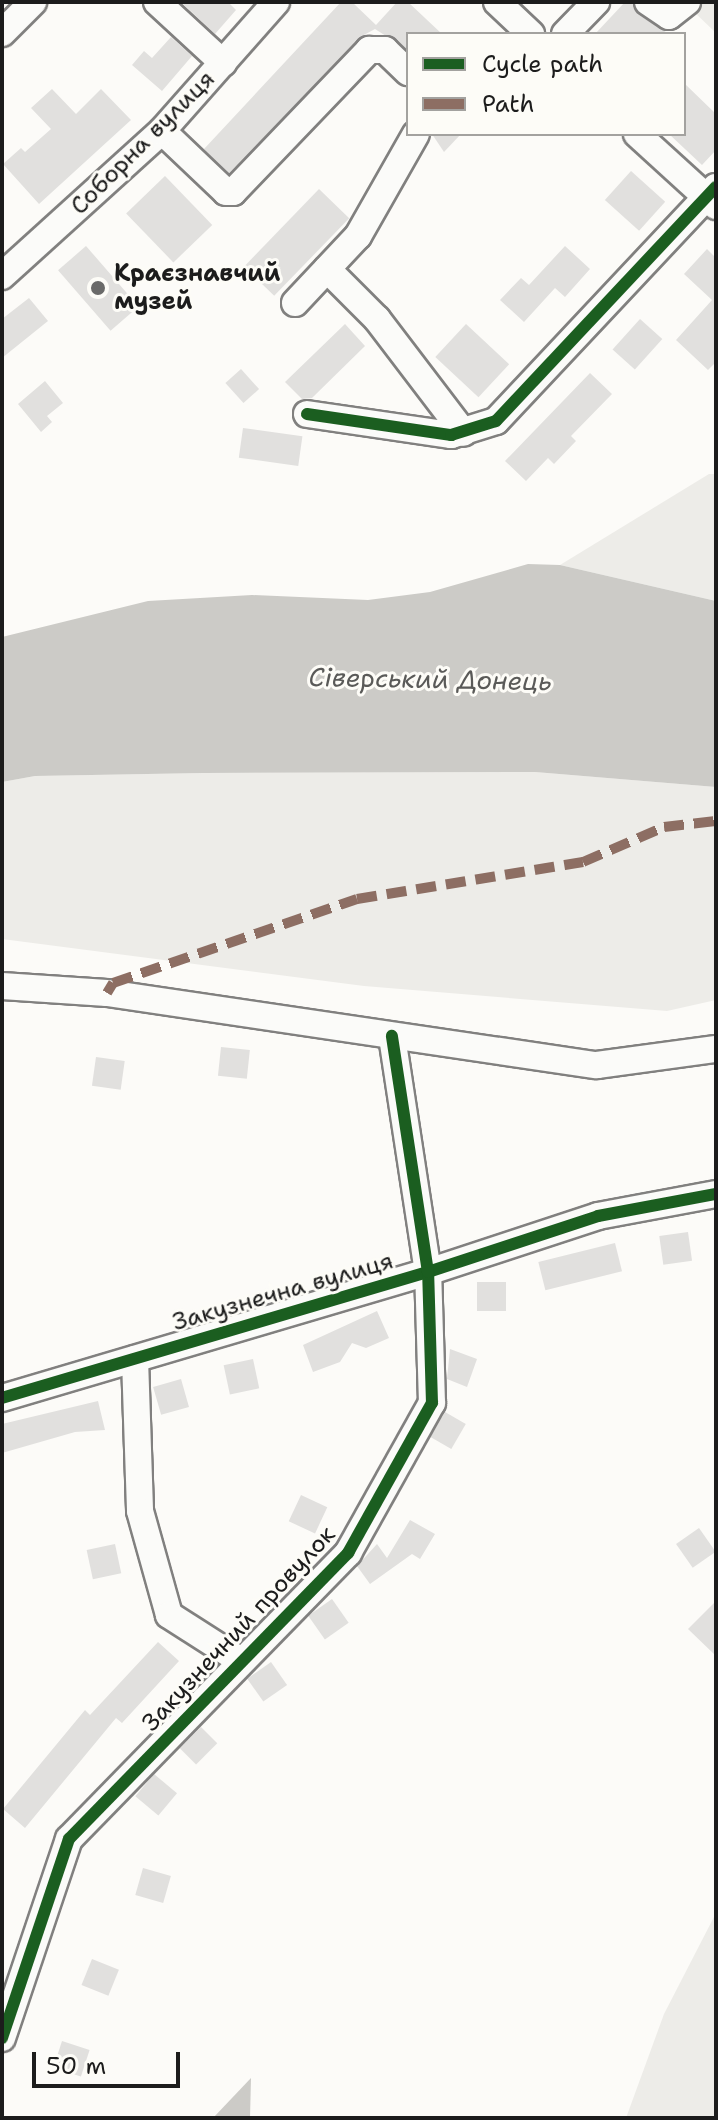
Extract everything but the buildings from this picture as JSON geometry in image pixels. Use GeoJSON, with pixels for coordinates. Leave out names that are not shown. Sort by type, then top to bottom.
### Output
{"type":"FeatureCollection","features":[{"type":"Feature","properties":{"kind":"street"},"geometry":{"type":"LineString","coordinates":[[2,33],[33,2]]}},
{"type":"Feature","properties":{"kind":"street"},"geometry":{"type":"LineString","coordinates":[[157,2],[223,63]]}},
{"type":"Feature","properties":{"kind":"street","name":"Соборна вулиця"},"geometry":{"type":"LineString","coordinates":[[2,276],[162,131],[276,2]]}},
{"type":"Feature","properties":{"kind":"street"},"geometry":{"type":"LineString","coordinates":[[497,2],[529,32]]}},
{"type":"Feature","properties":{"kind":"street"},"geometry":{"type":"LineString","coordinates":[[567,32],[596,2]]}},
{"type":"Feature","properties":{"kind":"street"},"geometry":{"type":"LineString","coordinates":[[648,2],[669,16],[687,2]]}},
{"type":"Feature","properties":{"kind":"street"},"geometry":{"type":"LineString","coordinates":[[162,131],[226,192],[233,192],[369,50],[385,50],[406,70]]}},
{"type":"Feature","properties":{"kind":"street"},"geometry":{"type":"LineString","coordinates":[[295,303],[372,216],[415,136]]}},
{"type":"Feature","properties":{"kind":"street"},"geometry":{"type":"LineString","coordinates":[[307,414],[464,433],[496,421],[513,407],[713,197],[639,136]]}},
{"type":"Feature","properties":{"kind":"street"},"geometry":{"type":"LineString","coordinates":[[327,269],[377,319],[464,433]]}},
{"type":"Feature","properties":{"kind":"street"},"geometry":{"type":"LineString","coordinates":[[2,986],[107,993],[597,1065],[716,1049]]}},
{"type":"Feature","properties":{"kind":"street","name":"Закузнечний провулок"},"geometry":{"type":"LineString","coordinates":[[2,2038],[69,1839],[348,1553],[432,1403],[428,1272],[392,1036]]}},
{"type":"Feature","properties":{"kind":"street","name":"Закузнечна вулиця"},"geometry":{"type":"LineString","coordinates":[[2,1398],[428,1272],[598,1216],[716,1194]]}},
{"type":"Feature","properties":{"kind":"street"},"geometry":{"type":"LineString","coordinates":[[135,1359],[140,1511],[169,1615],[241,1661]]}},
{"type":"Feature","properties":{"kind":"shaded area"},"geometry":{"type":"Polygon","coordinates":[[[698,2],[716,2],[716,33],[691,9],[698,2]]]}},
{"type":"Feature","properties":{"kind":"shaded area"},"geometry":{"type":"Polygon","coordinates":[[[709,474],[716,474],[716,601],[560,565],[709,474]]]}},
{"type":"Feature","properties":{"kind":"shaded area"},"geometry":{"type":"Polygon","coordinates":[[[535,772],[716,787],[716,1000],[667,1011],[364,986],[2,939],[2,782],[35,776],[535,772]]]}},
{"type":"Feature","properties":{"kind":"shaded area"},"geometry":{"type":"Polygon","coordinates":[[[716,1913],[716,2118],[626,2118],[664,2014],[716,1913]]]}},
{"type":"Feature","properties":{"kind":"water","name":"Сіверський Донець"},"geometry":{"type":"Polygon","coordinates":[[[528,564],[560,565],[716,601],[716,787],[535,772],[35,776],[2,782],[2,637],[148,601],[252,595],[368,600],[430,592],[528,564]]]}},
{"type":"Feature","properties":{"kind":"water"},"geometry":{"type":"Polygon","coordinates":[[[251,2078],[250,2118],[213,2118],[251,2078]]]}},
{"type":"Feature","properties":{"kind":"marked path"},"geometry":{"type":"LineString","coordinates":[[107,993],[113,983],[357,899],[583,862],[664,827],[716,821]]}},
{"type":"Feature","properties":{"kind":"cycle path"},"geometry":{"type":"LineString","coordinates":[[307,414],[451,435],[496,421],[716,187]]}},
{"type":"Feature","properties":{"kind":"cycle path"},"geometry":{"type":"LineString","coordinates":[[2,2038],[69,1839],[348,1553],[432,1403],[428,1272],[392,1036]]}},
{"type":"Feature","properties":{"kind":"cycle path"},"geometry":{"type":"LineString","coordinates":[[2,1398],[428,1272],[598,1216],[716,1194]]}},
{"type":"Feature","properties":{"kind":"place","name":"Краєзнавчий музей"},"geometry":{"type":"Point","coordinates":[98,288]}}]}
